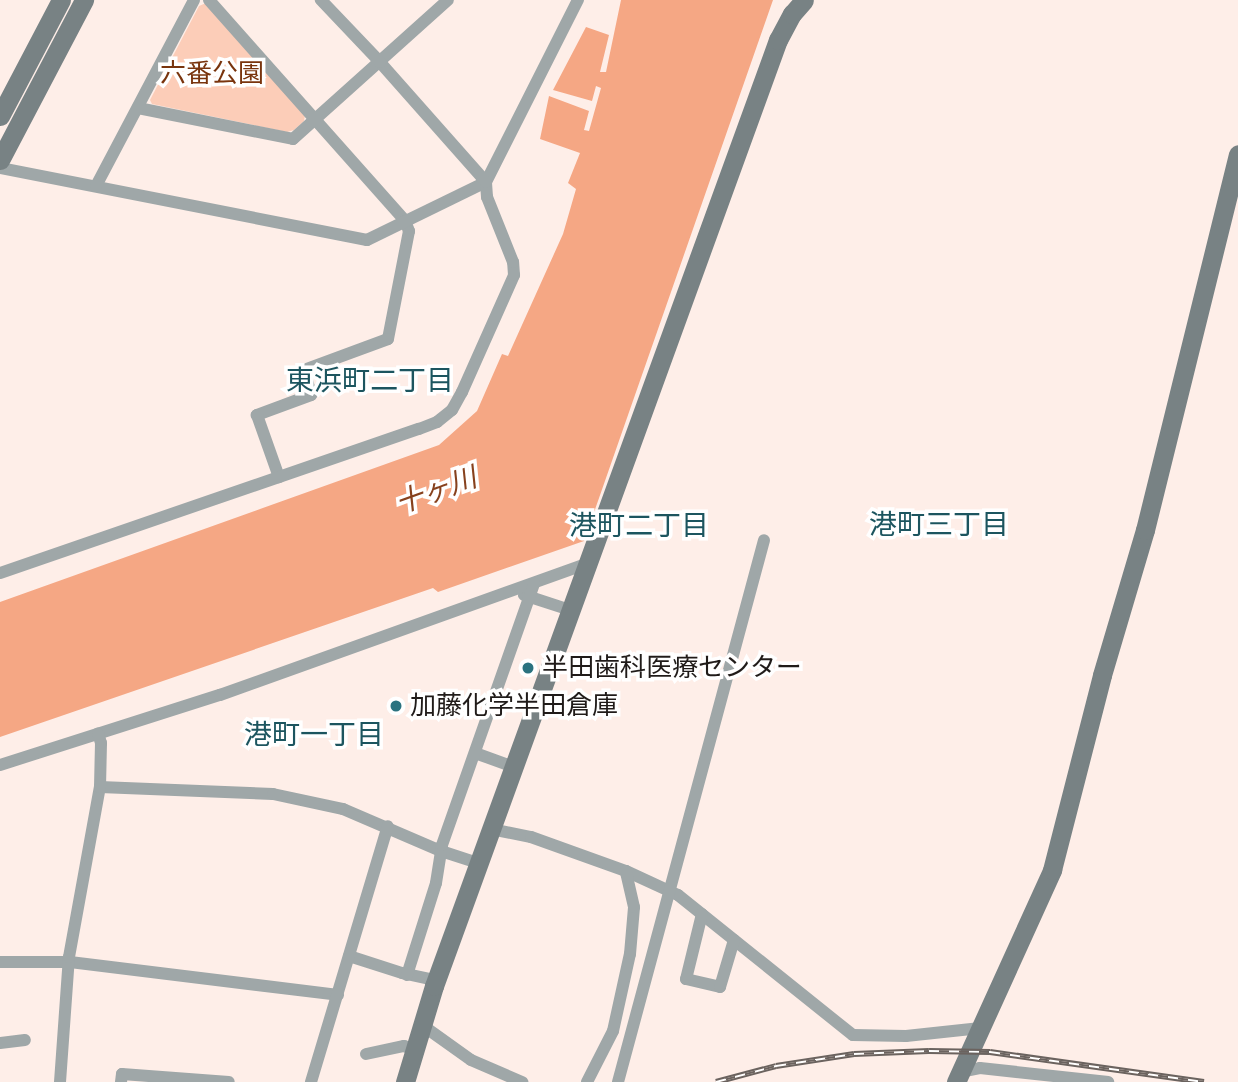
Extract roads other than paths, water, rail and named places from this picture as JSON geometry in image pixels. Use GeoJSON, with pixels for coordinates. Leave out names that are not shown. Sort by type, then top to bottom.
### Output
{"type":"FeatureCollection","features":[{"type":"Feature","properties":{"kind":"street"},"geometry":{"type":"LineString","coordinates":[[0,116],[61,0]]}},
{"type":"Feature","properties":{"kind":"street"},"geometry":{"type":"LineString","coordinates":[[0,160],[84,0]]}},
{"type":"Feature","properties":{"kind":"street"},"geometry":{"type":"LineString","coordinates":[[96,186],[194,0]]}},
{"type":"Feature","properties":{"kind":"street"},"geometry":{"type":"LineString","coordinates":[[209,0],[405,221],[409,231],[388,339],[304,370],[311,395],[257,415],[279,477]]}},
{"type":"Feature","properties":{"kind":"street"},"geometry":{"type":"LineString","coordinates":[[321,0],[380,62],[486,183]]}},
{"type":"Feature","properties":{"kind":"street"},"geometry":{"type":"LineString","coordinates":[[0,573],[419,429],[437,422],[452,410],[514,275],[513,262],[486,197],[486,183],[578,0]]}},
{"type":"Feature","properties":{"kind":"street"},"geometry":{"type":"LineString","coordinates":[[405,1082],[436,980],[778,40],[792,14],[804,0]]}},
{"type":"Feature","properties":{"kind":"street"},"geometry":{"type":"LineString","coordinates":[[138,108],[293,139],[444,1]]}},
{"type":"Feature","properties":{"kind":"street"},"geometry":{"type":"LineString","coordinates":[[959,1077],[1052,870],[1102,675],[1145,530],[1238,154]]}},
{"type":"Feature","properties":{"kind":"street"},"geometry":{"type":"LineString","coordinates":[[0,168],[367,240],[486,183]]}},
{"type":"Feature","properties":{"kind":"street"},"geometry":{"type":"LineString","coordinates":[[618,1082],[764,540]]}},
{"type":"Feature","properties":{"kind":"street"},"geometry":{"type":"LineString","coordinates":[[0,765],[220,695],[501,595],[532,589],[586,564]]}},
{"type":"Feature","properties":{"kind":"street"},"geometry":{"type":"LineString","coordinates":[[532,589],[570,610]]}},
{"type":"Feature","properties":{"kind":"street"},"geometry":{"type":"LineString","coordinates":[[407,975],[436,883],[441,851],[532,589]]}},
{"type":"Feature","properties":{"kind":"street"},"geometry":{"type":"LineString","coordinates":[[60,1082],[70,962],[100,787],[101,743],[98,733]]}},
{"type":"Feature","properties":{"kind":"street"},"geometry":{"type":"LineString","coordinates":[[475,753],[513,767]]}},
{"type":"Feature","properties":{"kind":"street"},"geometry":{"type":"LineString","coordinates":[[100,787],[273,794],[343,809],[388,826],[441,851],[479,863]]}},
{"type":"Feature","properties":{"kind":"street"},"geometry":{"type":"LineString","coordinates":[[311,1082],[388,826]]}},
{"type":"Feature","properties":{"kind":"street"},"geometry":{"type":"LineString","coordinates":[[491,829],[531,837],[626,871],[668,890],[853,1035],[906,1036],[981,1028]]}},
{"type":"Feature","properties":{"kind":"street"},"geometry":{"type":"LineString","coordinates":[[587,1082],[612,1031],[630,954],[634,907],[626,871]]}},
{"type":"Feature","properties":{"kind":"street"},"geometry":{"type":"LineString","coordinates":[[702,914],[686,979],[720,987],[734,940]]}},
{"type":"Feature","properties":{"kind":"street"},"geometry":{"type":"LineString","coordinates":[[349,956],[407,975],[436,980]]}},
{"type":"Feature","properties":{"kind":"street"},"geometry":{"type":"LineString","coordinates":[[0,962],[70,962],[338,995]]}},
{"type":"Feature","properties":{"kind":"street"},"geometry":{"type":"LineString","coordinates":[[422,1025],[471,1060],[522,1082]]}},
{"type":"Feature","properties":{"kind":"street"},"geometry":{"type":"LineString","coordinates":[[0,1043],[24,1040]]}},
{"type":"Feature","properties":{"kind":"street"},"geometry":{"type":"LineString","coordinates":[[366,1054],[404,1046],[414,1050]]}},
{"type":"Feature","properties":{"kind":"street"},"geometry":{"type":"LineString","coordinates":[[959,1077],[980,1068],[1108,1082]]}},
{"type":"Feature","properties":{"kind":"street"},"geometry":{"type":"LineString","coordinates":[[121,1082],[122,1074],[229,1082]]}},
{"type":"Feature","properties":{"kind":"water","name":"十ヶ川"},"geometry":{"type":"Polygon","coordinates":[[[621,0],[773,0],[584,541],[438,592],[433,588],[0,737],[0,602],[439,445],[477,411],[502,354],[508,356],[563,234],[576,189],[568,183],[580,153],[540,139],[549,96],[589,111],[584,130],[589,131],[601,88],[596,86],[592,101],[553,90],[586,27],[609,35],[600,72],[606,72],[621,0]]]}},
{"type":"Feature","properties":{"kind":"railway"},"geometry":{"type":"LineString","coordinates":[[716,1082],[776,1066],[854,1054],[929,1051],[990,1052],[1204,1082]]}},
{"type":"Feature","properties":{"kind":"place","name":"半田歯科医療センター"},"geometry":{"type":"Point","coordinates":[528,668]}},
{"type":"Feature","properties":{"kind":"place","name":"加藤化学半田倉庫"},"geometry":{"type":"Point","coordinates":[396,706]}},
{"type":"Feature","properties":{"kind":"district","name":"東浜町二丁目"},"geometry":{"type":"Point","coordinates":[370,381]}},
{"type":"Feature","properties":{"kind":"district","name":"港町三丁目"},"geometry":{"type":"Point","coordinates":[939,525]}},
{"type":"Feature","properties":{"kind":"district","name":"港町二丁目"},"geometry":{"type":"Point","coordinates":[639,526]}},
{"type":"Feature","properties":{"kind":"district","name":"港町一丁目"},"geometry":{"type":"Point","coordinates":[314,735]}},
{"type":"Feature","properties":{"kind":"park label","name":"六番公園"},"geometry":{"type":"Point","coordinates":[212,74]}}]}
